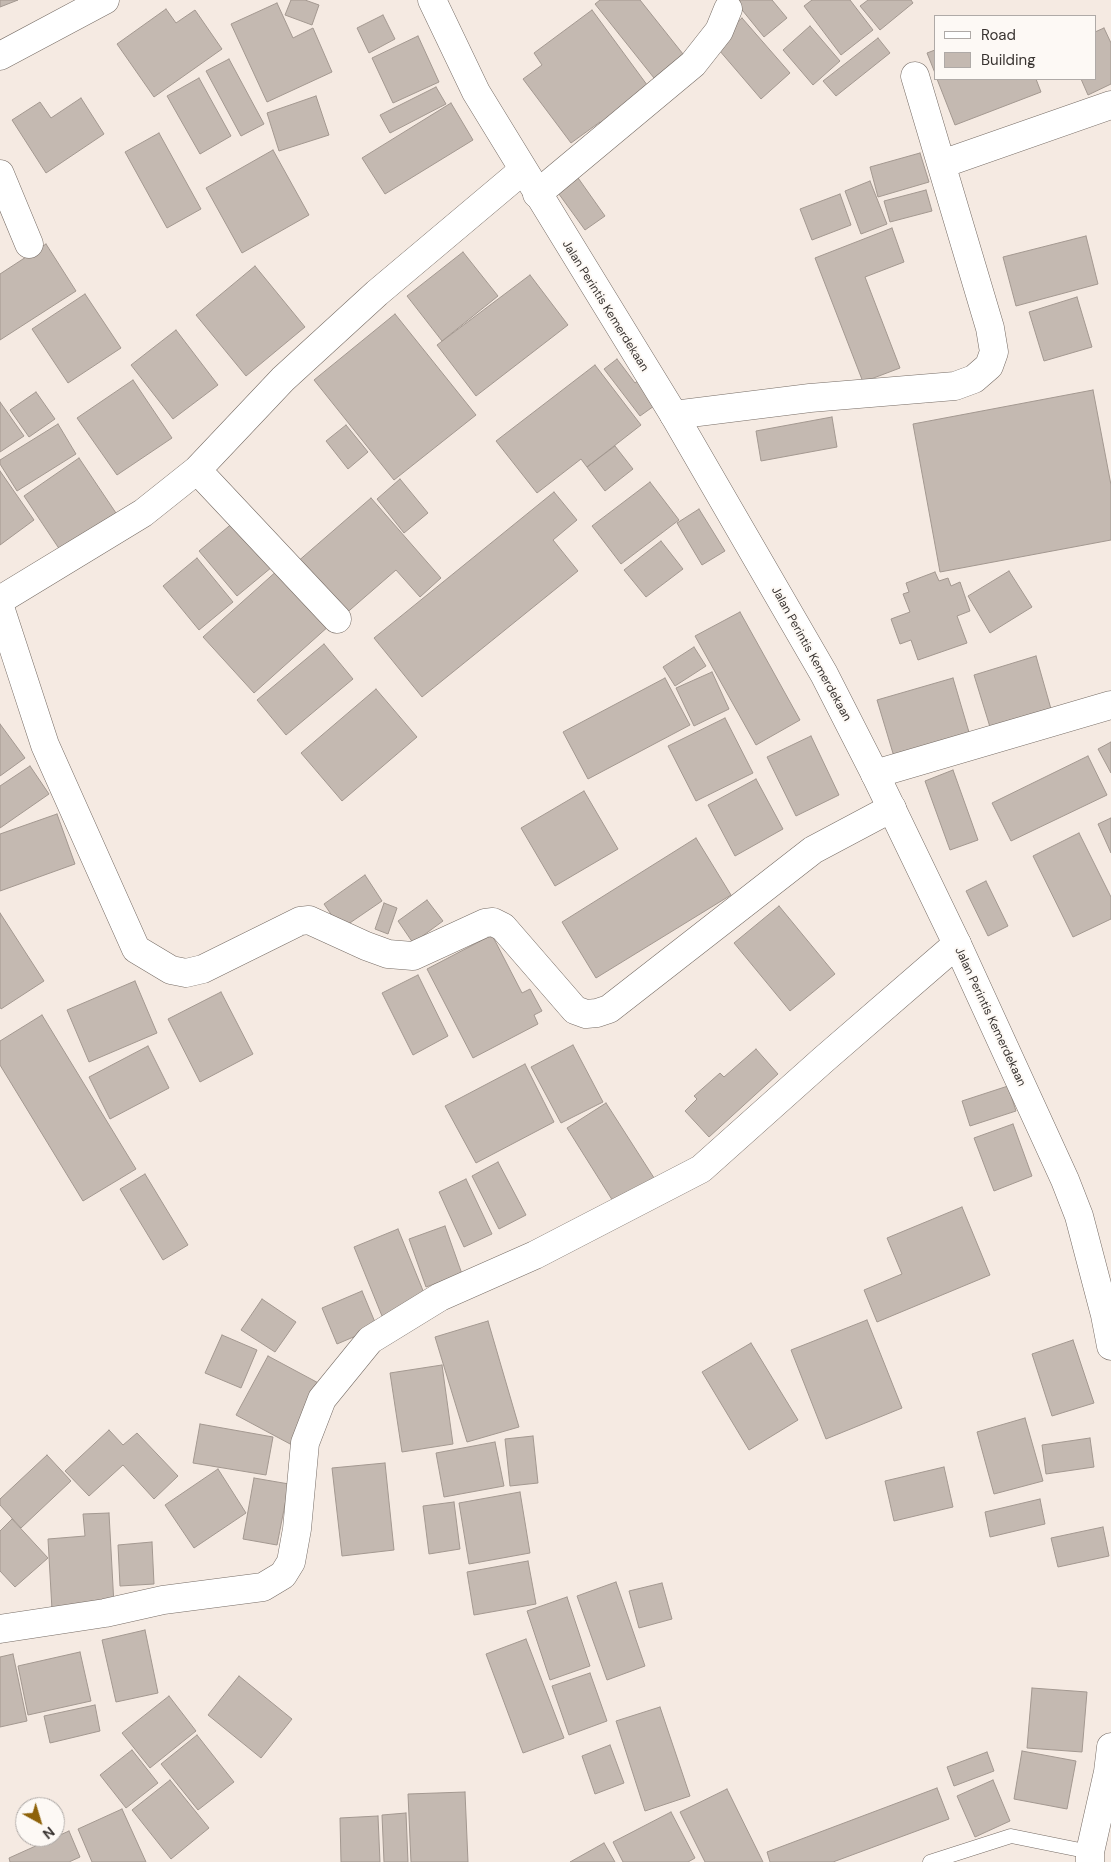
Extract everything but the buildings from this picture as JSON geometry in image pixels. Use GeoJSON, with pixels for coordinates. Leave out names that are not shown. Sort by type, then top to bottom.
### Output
{"type":"FeatureCollection","features":[{"type":"Feature","properties":{"kind":"street"},"geometry":{"type":"LineString","coordinates":[[0,56],[105,0]]}},
{"type":"Feature","properties":{"kind":"street","name":"Jalan Perintis Kemerdekaan"},"geometry":{"type":"LineString","coordinates":[[432,0],[476,92],[522,171],[674,415],[824,674],[875,774],[957,944],[1065,1180],[1078,1216],[1105,1315],[1111,1346]]}},
{"type":"Feature","properties":{"kind":"street"},"geometry":{"type":"LineString","coordinates":[[537,194],[693,64],[719,31],[728,9]]}},
{"type":"Feature","properties":{"kind":"street"},"geometry":{"type":"LineString","coordinates":[[674,415],[810,398],[955,386],[974,379],[989,366],[994,352],[990,328],[915,76]]}},
{"type":"Feature","properties":{"kind":"street"},"geometry":{"type":"LineString","coordinates":[[942,164],[1111,105]]}},
{"type":"Feature","properties":{"kind":"street"},"geometry":{"type":"LineString","coordinates":[[0,600],[143,513],[197,470],[283,379],[377,293],[522,171]]}},
{"type":"Feature","properties":{"kind":"street"},"geometry":{"type":"LineString","coordinates":[[0,174],[29,244]]}},
{"type":"Feature","properties":{"kind":"street"},"geometry":{"type":"LineString","coordinates":[[197,470],[337,620]]}},
{"type":"Feature","properties":{"kind":"street"},"geometry":{"type":"LineString","coordinates":[[0,607],[45,745],[136,949],[171,970],[186,973],[203,969],[300,921],[309,920],[388,954],[413,956],[485,923],[493,922],[503,927],[575,1010],[586,1014],[597,1013],[609,1009],[813,850],[892,808]]}},
{"type":"Feature","properties":{"kind":"street"},"geometry":{"type":"LineString","coordinates":[[875,774],[1111,705]]}},
{"type":"Feature","properties":{"kind":"street"},"geometry":{"type":"LineString","coordinates":[[0,1630],[105,1613],[163,1600],[264,1587],[283,1576],[292,1562],[305,1443],[322,1400],[370,1340],[440,1298],[535,1255],[701,1169],[957,944]]}},
{"type":"Feature","properties":{"kind":"street"},"geometry":{"type":"LineString","coordinates":[[1090,1857],[1108,1772],[1111,1747]]}},
{"type":"Feature","properties":{"kind":"lane"},"geometry":{"type":"LineString","coordinates":[[930,1862],[1011,1836],[1090,1857]]}}]}
